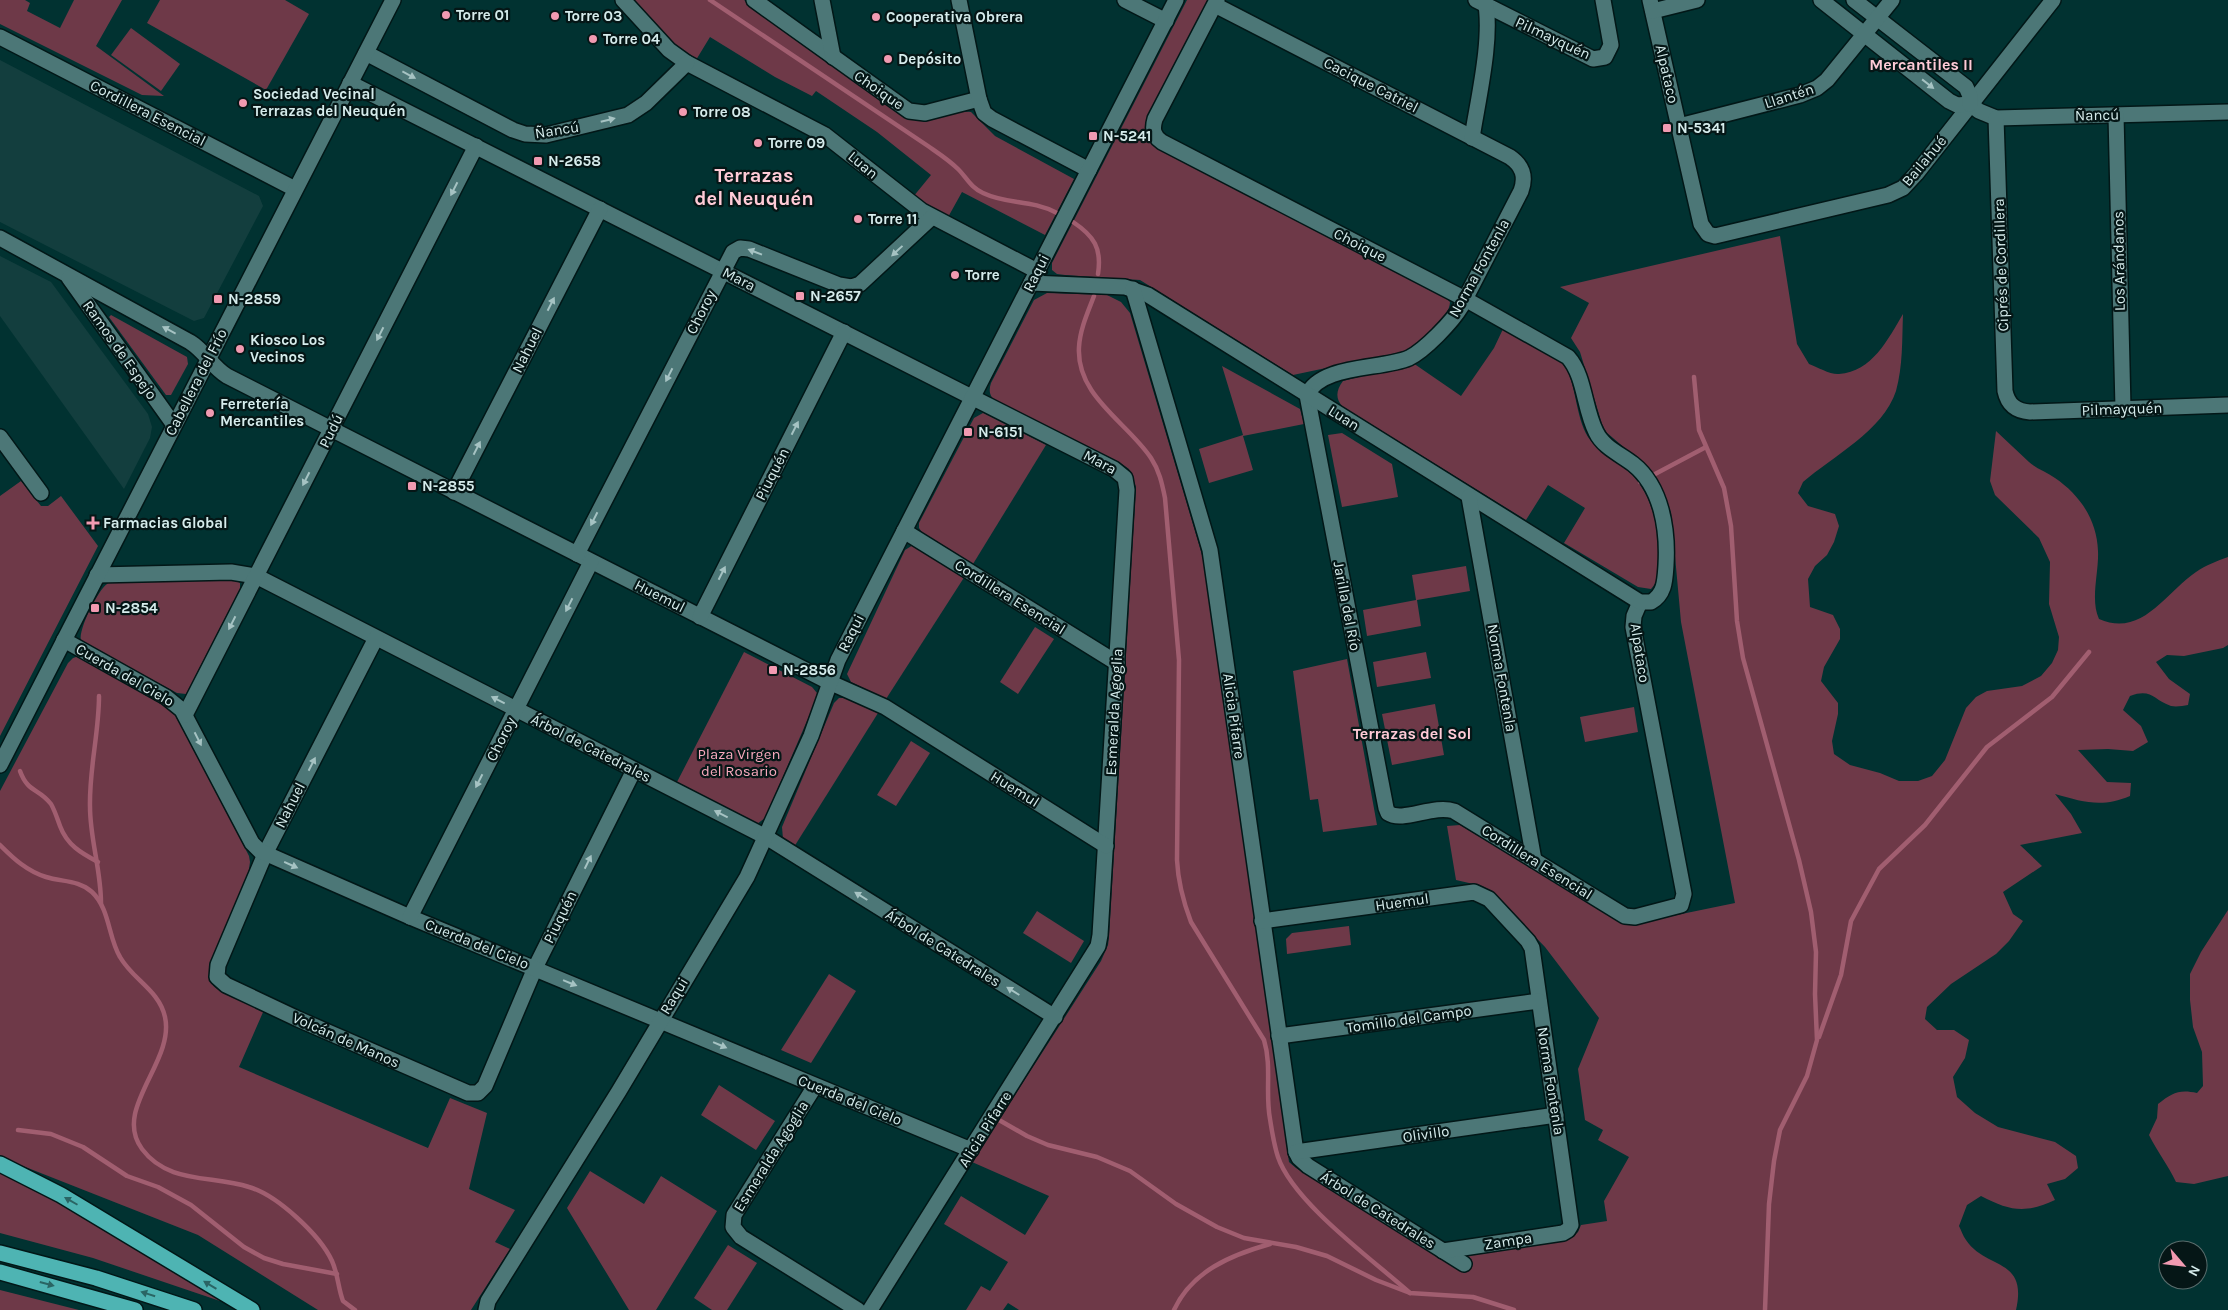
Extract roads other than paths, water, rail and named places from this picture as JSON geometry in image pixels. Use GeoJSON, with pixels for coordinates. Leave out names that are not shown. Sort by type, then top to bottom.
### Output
{"type":"FeatureCollection","features":[{"type":"Feature","properties":{"kind":"highway"},"geometry":{"type":"LineString","coordinates":[[0,1164],[55,1192],[252,1310]]}},
{"type":"Feature","properties":{"kind":"highway"},"geometry":{"type":"LineString","coordinates":[[0,1253],[96,1278],[194,1310]]}},
{"type":"Feature","properties":{"kind":"highway"},"geometry":{"type":"LineString","coordinates":[[0,1272],[135,1310]]}},
{"type":"Feature","properties":{"kind":"street","name":"Cabellera del Frío"},"geometry":{"type":"LineString","coordinates":[[0,764],[393,0]]}},
{"type":"Feature","properties":{"kind":"street","name":"Luan"},"geometry":{"type":"LineString","coordinates":[[623,0],[669,50],[687,63],[825,135],[911,204],[932,217],[1034,277],[1133,289],[1155,299],[1469,497],[1640,602]]}},
{"type":"Feature","properties":{"kind":"street","name":"Choique"},"geometry":{"type":"LineString","coordinates":[[754,0],[909,111],[925,113],[979,99]]}},
{"type":"Feature","properties":{"kind":"street"},"geometry":{"type":"LineString","coordinates":[[822,0],[833,58]]}},
{"type":"Feature","properties":{"kind":"street"},"geometry":{"type":"LineString","coordinates":[[959,0],[979,99],[984,113],[1089,170]]}},
{"type":"Feature","properties":{"kind":"street"},"geometry":{"type":"LineString","coordinates":[[1125,0],[1166,21]]}},
{"type":"Feature","properties":{"kind":"street","name":"Raqui"},"geometry":{"type":"LineString","coordinates":[[486,1310],[488,1301],[747,877],[814,728],[838,660],[1176,0]]}},
{"type":"Feature","properties":{"kind":"street","name":"Pilmayquén"},"geometry":{"type":"LineString","coordinates":[[1482,2],[1593,59],[1605,56],[1609,51],[1612,40],[1603,0]]}},
{"type":"Feature","properties":{"kind":"street"},"geometry":{"type":"LineString","coordinates":[[1652,6],[1697,0]]}},
{"type":"Feature","properties":{"kind":"street","name":"Ñancú"},"geometry":{"type":"LineString","coordinates":[[1821,0],[1949,101],[1957,106],[1970,104],[1996,118],[2228,112]]}},
{"type":"Feature","properties":{"kind":"street"},"geometry":{"type":"LineString","coordinates":[[1854,0],[1966,87],[1970,104]]}},
{"type":"Feature","properties":{"kind":"street","name":"Llantén"},"geometry":{"type":"LineString","coordinates":[[1679,126],[1800,95],[1817,88],[1827,80],[1892,0]]}},
{"type":"Feature","properties":{"kind":"street","name":"Bailahué"},"geometry":{"type":"LineString","coordinates":[[1708,234],[1719,236],[1898,192],[1912,179],[2052,0]]}},
{"type":"Feature","properties":{"kind":"street","name":"Choique"},"geometry":{"type":"LineString","coordinates":[[1216,2],[1155,119],[1154,132],[1162,142],[1465,299],[1568,357]]}},
{"type":"Feature","properties":{"kind":"street","name":"Cacique Catriel"},"geometry":{"type":"LineString","coordinates":[[1216,2],[1510,157],[1522,170]]}},
{"type":"Feature","properties":{"kind":"street"},"geometry":{"type":"LineString","coordinates":[[1472,138],[1487,36],[1482,2]]}},
{"type":"Feature","properties":{"kind":"street","name":"Alpataco"},"geometry":{"type":"LineString","coordinates":[[1652,6],[1701,224],[1708,234]]}},
{"type":"Feature","properties":{"kind":"street","name":"Cordillera Esencial"},"geometry":{"type":"LineString","coordinates":[[0,37],[295,189]]}},
{"type":"Feature","properties":{"kind":"street","name":"Ñancú"},"geometry":{"type":"LineString","coordinates":[[366,52],[513,130],[537,136],[628,114],[646,103],[687,63]]}},
{"type":"Feature","properties":{"kind":"street","name":"Mara"},"geometry":{"type":"LineString","coordinates":[[350,83],[973,397],[1114,469],[1125,478]]}},
{"type":"Feature","properties":{"kind":"street","name":"Los Arándanos"},"geometry":{"type":"LineString","coordinates":[[2116,114],[2123,408]]}},
{"type":"Feature","properties":{"kind":"street","name":"Ciprés de Cordillera"},"geometry":{"type":"LineString","coordinates":[[1996,118],[2005,391],[2010,404],[2016,409]]}},
{"type":"Feature","properties":{"kind":"street","name":"Pudú"},"geometry":{"type":"LineString","coordinates":[[185,715],[476,146]]}},
{"type":"Feature","properties":{"kind":"street","name":"Norma Fontenla"},"geometry":{"type":"LineString","coordinates":[[1307,395],[1314,385],[1327,377],[1412,356],[1452,319],[1465,299],[1521,191],[1524,180],[1522,170]]}},
{"type":"Feature","properties":{"kind":"street","name":"Nahuel"},"geometry":{"type":"LineString","coordinates":[[454,492],[600,209]]}},
{"type":"Feature","properties":{"kind":"street","name":"Choroy"},"geometry":{"type":"LineString","coordinates":[[576,554],[732,252],[744,248],[839,286],[856,286],[932,217]]}},
{"type":"Feature","properties":{"kind":"street","name":"Ramos de Espejo"},"geometry":{"type":"LineString","coordinates":[[0,238],[190,342],[208,358]]}},
{"type":"Feature","properties":{"kind":"street","name":"Ramos de Espejo"},"geometry":{"type":"LineString","coordinates":[[66,274],[174,425]]}},
{"type":"Feature","properties":{"kind":"street","name":"Alicia Pifarre"},"geometry":{"type":"LineString","coordinates":[[1133,289],[1210,550],[1296,1152]]}},
{"type":"Feature","properties":{"kind":"street","name":"Piuquén"},"geometry":{"type":"LineString","coordinates":[[700,617],[844,332]]}},
{"type":"Feature","properties":{"kind":"street","name":"Alpataco"},"geometry":{"type":"LineString","coordinates":[[1568,357],[1575,367],[1593,424],[1600,438],[1642,472],[1661,510],[1666,546],[1664,586],[1656,600],[1646,603],[1640,602],[1634,616],[1634,627],[1684,894],[1681,905]]}},
{"type":"Feature","properties":{"kind":"street","name":"Huemul"},"geometry":{"type":"LineString","coordinates":[[208,358],[222,372],[331,429],[829,682],[884,707],[1106,846]]}},
{"type":"Feature","properties":{"kind":"street","name":"Jarilla del Río"},"geometry":{"type":"LineString","coordinates":[[1307,395],[1386,808],[1391,815]]}},
{"type":"Feature","properties":{"kind":"street","name":"Pilmayquén"},"geometry":{"type":"LineString","coordinates":[[2016,409],[2030,412],[2228,405]]}},
{"type":"Feature","properties":{"kind":"street"},"geometry":{"type":"LineString","coordinates":[[0,437],[40,493]]}},
{"type":"Feature","properties":{"kind":"street","name":"Esmeralda Agoglia"},"geometry":{"type":"LineString","coordinates":[[1098,946],[1106,846],[1127,490],[1125,478]]}},
{"type":"Feature","properties":{"kind":"street","name":"Norma Fontenla"},"geometry":{"type":"LineString","coordinates":[[1469,497],[1534,860]]}},
{"type":"Feature","properties":{"kind":"street","name":"Cordillera Esencial"},"geometry":{"type":"LineString","coordinates":[[904,531],[1117,663]]}},
{"type":"Feature","properties":{"kind":"street","name":"Choroy"},"geometry":{"type":"LineString","coordinates":[[410,917],[592,562]]}},
{"type":"Feature","properties":{"kind":"street","name":"Árbol de Catedrales"},"geometry":{"type":"LineString","coordinates":[[97,575],[231,572],[256,576],[766,837],[1055,1017]]}},
{"type":"Feature","properties":{"kind":"street","name":"Nahuel"},"geometry":{"type":"LineString","coordinates":[[217,977],[218,965],[265,854],[376,638]]}},
{"type":"Feature","properties":{"kind":"street","name":"Cuerda del Cielo"},"geometry":{"type":"LineString","coordinates":[[64,640],[177,704],[185,715],[252,843],[265,854],[410,917],[971,1150]]}},
{"type":"Feature","properties":{"kind":"street","name":"Piuquén"},"geometry":{"type":"LineString","coordinates":[[478,1093],[484,1086],[535,968],[634,770]]}},
{"type":"Feature","properties":{"kind":"street","name":"Cordillera Esencial"},"geometry":{"type":"LineString","coordinates":[[1391,815],[1398,817],[1436,809],[1448,809],[1625,916],[1636,917],[1681,905]]}},
{"type":"Feature","properties":{"kind":"street","name":"Huemul"},"geometry":{"type":"LineString","coordinates":[[1262,921],[1474,892],[1482,894]]}},
{"type":"Feature","properties":{"kind":"street","name":"Norma Fontenla"},"geometry":{"type":"LineString","coordinates":[[1482,894],[1528,941],[1532,948],[1572,1219],[1570,1228]]}},
{"type":"Feature","properties":{"kind":"street","name":"Alicia Pifarre"},"geometry":{"type":"LineString","coordinates":[[870,1310],[1098,946]]}},
{"type":"Feature","properties":{"kind":"street","name":"Volcán de Manos"},"geometry":{"type":"LineString","coordinates":[[217,977],[226,985],[321,1029],[468,1093],[478,1093]]}},
{"type":"Feature","properties":{"kind":"street","name":"Tomillo del Campo"},"geometry":{"type":"LineString","coordinates":[[1279,1036],[1539,1001]]}},
{"type":"Feature","properties":{"kind":"street","name":"Esmeralda Agoglia"},"geometry":{"type":"LineString","coordinates":[[815,1086],[734,1214],[733,1227],[741,1237],[858,1310]]}},
{"type":"Feature","properties":{"kind":"street","name":"Olivillo"},"geometry":{"type":"LineString","coordinates":[[1296,1152],[1556,1115]]}},
{"type":"Feature","properties":{"kind":"street","name":"Árbol de Catedrales"},"geometry":{"type":"LineString","coordinates":[[1296,1152],[1299,1158],[1308,1166],[1464,1264]]}},
{"type":"Feature","properties":{"kind":"street","name":"Zampa"},"geometry":{"type":"LineString","coordinates":[[1443,1250],[1562,1232],[1570,1228]]}},
{"type":"Feature","properties":{"kind":"waterway"},"geometry":{"type":"LineString","coordinates":[[710,0],[940,154],[955,166],[972,186],[979,191],[992,197],[1038,206],[1057,213]]}},
{"type":"Feature","properties":{"kind":"waterway"},"geometry":{"type":"LineString","coordinates":[[1073,222],[1086,232],[1095,244],[1099,257],[1098,274]]}},
{"type":"Feature","properties":{"kind":"waterway"},"geometry":{"type":"LineString","coordinates":[[1094,296],[1080,340],[1080,364],[1094,394],[1151,458],[1160,477],[1165,498],[1179,660],[1177,860],[1180,884],[1186,907],[1191,922],[1264,1040],[1268,1060],[1269,1109],[1274,1143],[1286,1174],[1300,1193],[1336,1230],[1410,1293]]}},
{"type":"Feature","properties":{"kind":"waterway"},"geometry":{"type":"LineString","coordinates":[[1694,377],[1699,430],[1724,488],[1731,526],[1737,621],[1743,658],[1799,860],[1811,912],[1816,952],[1817,1040],[1807,1076],[1780,1130],[1774,1161],[1769,1204],[1765,1310]]}},
{"type":"Feature","properties":{"kind":"waterway"},"geometry":{"type":"LineString","coordinates":[[1640,482],[1706,447]]}},
{"type":"Feature","properties":{"kind":"waterway"},"geometry":{"type":"LineString","coordinates":[[1819,1037],[1841,975],[1851,921],[1879,869],[1925,825],[1987,747],[2052,697],[2089,652]]}},
{"type":"Feature","properties":{"kind":"waterway"},"geometry":{"type":"LineString","coordinates":[[99,696],[91,779],[90,819],[101,891],[101,903]]}},
{"type":"Feature","properties":{"kind":"waterway"},"geometry":{"type":"LineString","coordinates":[[20,771],[30,787],[51,804],[66,838],[80,852],[98,862]]}},
{"type":"Feature","properties":{"kind":"waterway"},"geometry":{"type":"LineString","coordinates":[[0,845],[27,868],[46,877],[82,885],[92,892],[106,915],[113,941],[120,957],[125,965],[152,992],[162,1008],[165,1017],[166,1034],[134,1118],[135,1134],[142,1149],[164,1168],[191,1177],[235,1183],[249,1187],[260,1191],[284,1207],[308,1228],[326,1251],[334,1266],[343,1301],[355,1310]]}},
{"type":"Feature","properties":{"kind":"waterway"},"geometry":{"type":"LineString","coordinates":[[999,1120],[1027,1136],[1048,1145],[1097,1157],[1130,1171],[1176,1204],[1217,1227],[1244,1238],[1296,1247],[1327,1256],[1376,1280],[1410,1293],[1473,1297],[1514,1310]]}},
{"type":"Feature","properties":{"kind":"waterway"},"geometry":{"type":"LineString","coordinates":[[18,1130],[51,1134],[83,1147],[127,1176],[158,1187],[191,1205],[244,1247],[264,1258],[283,1264],[337,1274]]}},
{"type":"Feature","properties":{"kind":"waterway"},"geometry":{"type":"LineString","coordinates":[[1174,1310],[1191,1285],[1214,1266],[1241,1253],[1270,1244]]}},
{"type":"Feature","properties":{"kind":"place","name":"Torre 01"},"geometry":{"type":"Point","coordinates":[446,15]}},
{"type":"Feature","properties":{"kind":"place","name":"Torre 03"},"geometry":{"type":"Point","coordinates":[555,16]}},
{"type":"Feature","properties":{"kind":"place","name":"Cooperativa Obrera"},"geometry":{"type":"Point","coordinates":[876,17]}},
{"type":"Feature","properties":{"kind":"place","name":"Torre 04"},"geometry":{"type":"Point","coordinates":[593,39]}},
{"type":"Feature","properties":{"kind":"place","name":"Depósito"},"geometry":{"type":"Point","coordinates":[888,59]}},
{"type":"Feature","properties":{"kind":"place","name":"Sociedad Vecinal Terrazas del Neuquén"},"geometry":{"type":"Point","coordinates":[243,103]}},
{"type":"Feature","properties":{"kind":"place","name":"Torre 08"},"geometry":{"type":"Point","coordinates":[683,112]}},
{"type":"Feature","properties":{"kind":"place","name":"N-5341"},"geometry":{"type":"Point","coordinates":[1667,128]}},
{"type":"Feature","properties":{"kind":"place","name":"N-5241"},"geometry":{"type":"Point","coordinates":[1093,136]}},
{"type":"Feature","properties":{"kind":"place","name":"Torre 09"},"geometry":{"type":"Point","coordinates":[758,143]}},
{"type":"Feature","properties":{"kind":"place","name":"N-2658"},"geometry":{"type":"Point","coordinates":[538,161]}},
{"type":"Feature","properties":{"kind":"place","name":"Torre 11"},"geometry":{"type":"Point","coordinates":[858,219]}},
{"type":"Feature","properties":{"kind":"place","name":"Torre"},"geometry":{"type":"Point","coordinates":[955,275]}},
{"type":"Feature","properties":{"kind":"place","name":"N-2657"},"geometry":{"type":"Point","coordinates":[800,296]}},
{"type":"Feature","properties":{"kind":"place","name":"N-2859"},"geometry":{"type":"Point","coordinates":[218,299]}},
{"type":"Feature","properties":{"kind":"place","name":"Kiosco Los Vecinos"},"geometry":{"type":"Point","coordinates":[240,349]}},
{"type":"Feature","properties":{"kind":"place","name":"Ferretería Mercantiles"},"geometry":{"type":"Point","coordinates":[210,413]}},
{"type":"Feature","properties":{"kind":"place","name":"N-6151"},"geometry":{"type":"Point","coordinates":[968,432]}},
{"type":"Feature","properties":{"kind":"place","name":"N-2855"},"geometry":{"type":"Point","coordinates":[412,486]}},
{"type":"Feature","properties":{"kind":"place","name":"Farmacias Global"},"geometry":{"type":"Point","coordinates":[93,523]}},
{"type":"Feature","properties":{"kind":"place","name":"N-2854"},"geometry":{"type":"Point","coordinates":[95,608]}},
{"type":"Feature","properties":{"kind":"place","name":"N-2856"},"geometry":{"type":"Point","coordinates":[773,670]}},
{"type":"Feature","properties":{"kind":"district","name":"Mercantiles II"},"geometry":{"type":"Point","coordinates":[1921,64]}},
{"type":"Feature","properties":{"kind":"district","name":"Terrazas del Neuquén"},"geometry":{"type":"Point","coordinates":[754,186]}},
{"type":"Feature","properties":{"kind":"district","name":"Terrazas del Sol"},"geometry":{"type":"Point","coordinates":[1412,733]}},
{"type":"Feature","properties":{"kind":"park label","name":"Plaza Virgen del Rosario"},"geometry":{"type":"Point","coordinates":[739,762]}}]}
